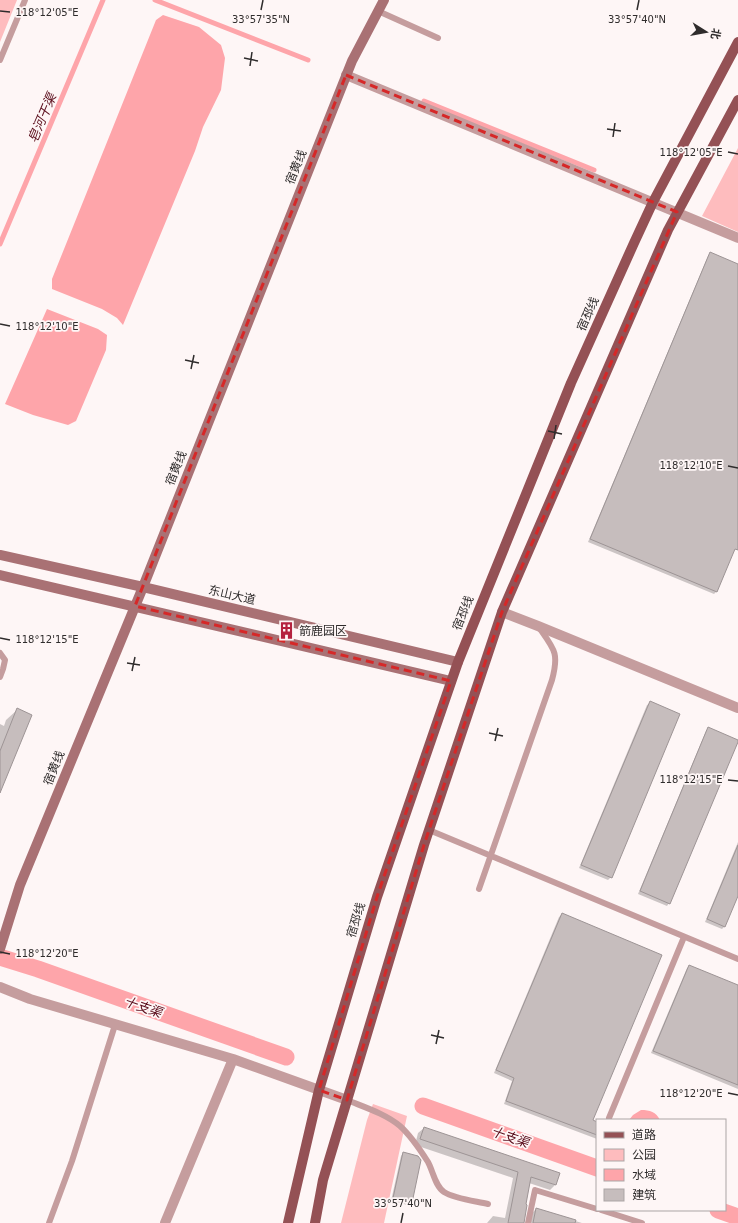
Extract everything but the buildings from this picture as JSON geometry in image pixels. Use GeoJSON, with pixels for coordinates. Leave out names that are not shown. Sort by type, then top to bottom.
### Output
{"type":"FeatureCollection","features":[{"type":"Feature","properties":{"kind":"main road","name":"宿黄线"},"geometry":{"type":"LineString","coordinates":[[0,949],[20,885],[143,587],[352,60],[384,0]]}},
{"type":"Feature","properties":{"kind":"main road","name":"宿邳线"},"geometry":{"type":"LineString","coordinates":[[288,1223],[319,1090],[377,897],[458,662],[571,383],[653,202],[738,42]]}},
{"type":"Feature","properties":{"kind":"main road"},"geometry":{"type":"LineString","coordinates":[[315,1223],[323,1180],[429,830],[502,612],[668,230],[738,100]]}},
{"type":"Feature","properties":{"kind":"main road","name":"东山大道"},"geometry":{"type":"LineString","coordinates":[[0,555],[143,587],[458,662]]}},
{"type":"Feature","properties":{"kind":"main road"},"geometry":{"type":"LineString","coordinates":[[0,575],[451,681]]}},
{"type":"Feature","properties":{"kind":"street"},"geometry":{"type":"LineString","coordinates":[[346,75],[738,238]]}},
{"type":"Feature","properties":{"kind":"street"},"geometry":{"type":"LineString","coordinates":[[502,612],[738,708]]}},
{"type":"Feature","properties":{"kind":"street"},"geometry":{"type":"LineString","coordinates":[[0,987],[30,999],[233,1059],[347,1100]]}},
{"type":"Feature","properties":{"kind":"street"},"geometry":{"type":"LineString","coordinates":[[165,1223],[233,1059]]}},
{"type":"Feature","properties":{"kind":"lane"},"geometry":{"type":"LineString","coordinates":[[0,60],[25,0]]}},
{"type":"Feature","properties":{"kind":"lane"},"geometry":{"type":"LineString","coordinates":[[378,11],[438,38]]}},
{"type":"Feature","properties":{"kind":"lane"},"geometry":{"type":"LineString","coordinates":[[479,889],[556,665],[554,652],[538,626]]}},
{"type":"Feature","properties":{"kind":"lane"},"geometry":{"type":"LineString","coordinates":[[0,653],[4,660],[0,677]]}},
{"type":"Feature","properties":{"kind":"lane"},"geometry":{"type":"LineString","coordinates":[[429,830],[738,959]]}},
{"type":"Feature","properties":{"kind":"lane"},"geometry":{"type":"LineString","coordinates":[[609,1118],[684,937]]}},
{"type":"Feature","properties":{"kind":"lane"},"geometry":{"type":"LineString","coordinates":[[49,1223],[72,1161],[115,1025]]}},
{"type":"Feature","properties":{"kind":"lane"},"geometry":{"type":"LineString","coordinates":[[347,1100],[389,1118],[400,1126],[428,1163],[442,1191],[452,1196],[488,1204]]}},
{"type":"Feature","properties":{"kind":"lane"},"geometry":{"type":"LineString","coordinates":[[528,1223],[535,1190],[596,1209]]}},
{"type":"Feature","properties":{"kind":"lane"},"geometry":{"type":"LineString","coordinates":[[604,1211],[642,1223]]}},
{"type":"Feature","properties":{"kind":"highlighted area"},"geometry":{"type":"Polygon","coordinates":[[[346,75],[677,212],[502,612],[424,845],[347,1100],[319,1090],[377,897],[451,681],[135,606],[346,75]]]}},
{"type":"Feature","properties":{"kind":"green space"},"geometry":{"type":"Polygon","coordinates":[[[0,0],[17,0],[0,42],[0,0]]]}},
{"type":"Feature","properties":{"kind":"green space"},"geometry":{"type":"Polygon","coordinates":[[[738,148],[738,232],[702,216],[738,148]]]}},
{"type":"Feature","properties":{"kind":"green space"},"geometry":{"type":"Polygon","coordinates":[[[373,1104],[407,1116],[384,1223],[341,1223],[367,1120],[373,1104]]]}},
{"type":"Feature","properties":{"kind":"water"},"geometry":{"type":"Polygon","coordinates":[[[163,15],[199,27],[221,45],[225,58],[221,90],[203,127],[195,151],[123,325],[117,318],[102,309],[52,289],[52,279],[156,20],[163,15]]]}},
{"type":"Feature","properties":{"kind":"water"},"geometry":{"type":"Polygon","coordinates":[[[47,309],[98,329],[107,335],[106,350],[76,421],[68,425],[33,415],[5,404],[47,309]]]}},
{"type":"Feature","properties":{"kind":"water"},"geometry":{"type":"Polygon","coordinates":[[[641,1110],[647,1110],[657,1115],[659,1119],[630,1119],[641,1110]]]}},
{"type":"Feature","properties":{"kind":"waterway","name":"皂河干渠"},"geometry":{"type":"LineString","coordinates":[[0,244],[103,0]]}},
{"type":"Feature","properties":{"kind":"waterway"},"geometry":{"type":"LineString","coordinates":[[155,0],[308,60]]}},
{"type":"Feature","properties":{"kind":"waterway"},"geometry":{"type":"LineString","coordinates":[[424,101],[594,170]]}},
{"type":"Feature","properties":{"kind":"waterway","name":"十支渠"},"geometry":{"type":"LineString","coordinates":[[0,957],[38,969],[286,1057]]}},
{"type":"Feature","properties":{"kind":"waterway","name":"十支渠"},"geometry":{"type":"LineString","coordinates":[[423,1106],[596,1168]]}},
{"type":"Feature","properties":{"kind":"waterway","name":"十支渠"},"geometry":{"type":"LineString","coordinates":[[721,1211],[738,1217]]}},
{"type":"Feature","properties":{"kind":"place","name":"箭鹿园区"},"geometry":{"type":"Point","coordinates":[286,631]}}]}
